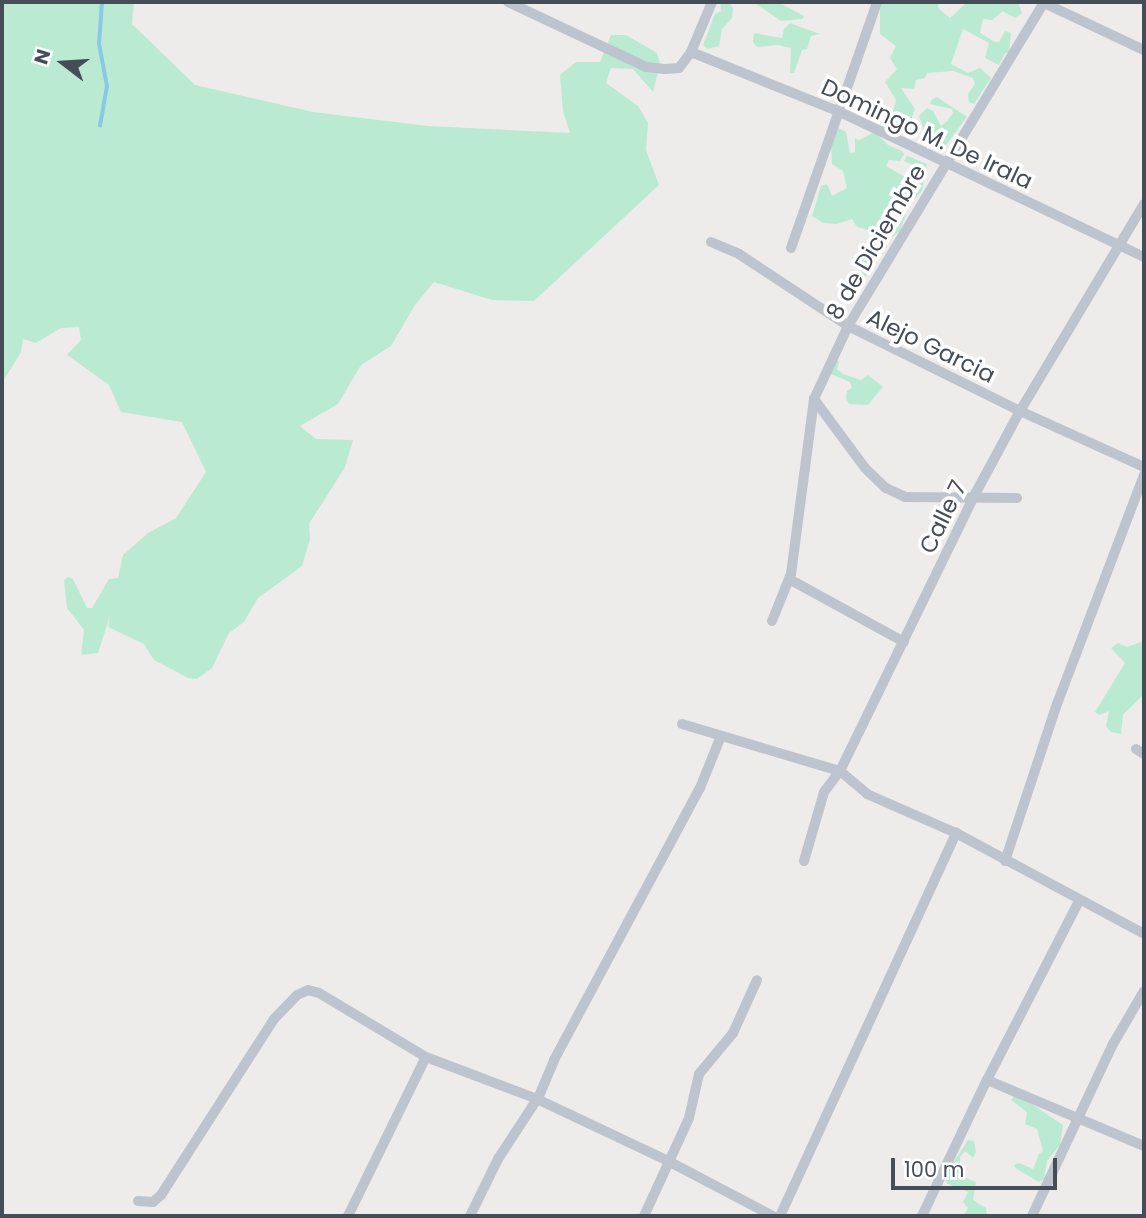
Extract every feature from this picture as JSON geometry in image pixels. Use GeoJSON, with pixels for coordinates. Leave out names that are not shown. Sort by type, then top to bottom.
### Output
{"type":"FeatureCollection","features":[{"type":"Feature","properties":{"kind":"street"},"geometry":{"type":"LineString","coordinates":[[508,2],[646,67],[679,68],[691,52],[712,2]]}},
{"type":"Feature","properties":{"kind":"street"},"geometry":{"type":"LineString","coordinates":[[791,248],[877,2]]}},
{"type":"Feature","properties":{"kind":"street"},"geometry":{"type":"LineString","coordinates":[[1043,2],[1144,51]]}},
{"type":"Feature","properties":{"kind":"street","name":"8 de Diciembre"},"geometry":{"type":"LineString","coordinates":[[772,621],[789,579],[814,398],[848,326],[1043,2]]}},
{"type":"Feature","properties":{"kind":"street","name":"Domingo M. De Irala"},"geometry":{"type":"LineString","coordinates":[[691,52],[840,112],[1144,257]]}},
{"type":"Feature","properties":{"kind":"street","name":"Calle 7"},"geometry":{"type":"LineString","coordinates":[[804,861],[820,803],[840,771],[974,496],[1020,411],[1144,204]]}},
{"type":"Feature","properties":{"kind":"street","name":"Alejo Garcia"},"geometry":{"type":"LineString","coordinates":[[710,242],[739,254],[848,326],[1020,411],[1144,467]]}},
{"type":"Feature","properties":{"kind":"street"},"geometry":{"type":"LineString","coordinates":[[814,398],[865,468],[886,488],[905,497],[1017,498]]}},
{"type":"Feature","properties":{"kind":"street"},"geometry":{"type":"LineString","coordinates":[[1005,861],[1057,704],[1144,475]]}},
{"type":"Feature","properties":{"kind":"street"},"geometry":{"type":"LineString","coordinates":[[789,579],[904,642]]}},
{"type":"Feature","properties":{"kind":"street"},"geometry":{"type":"LineString","coordinates":[[682,724],[840,771],[867,794],[956,833],[1144,934]]}},
{"type":"Feature","properties":{"kind":"street"},"geometry":{"type":"LineString","coordinates":[[470,1216],[498,1159],[537,1099],[605,961],[700,788],[721,736]]}},
{"type":"Feature","properties":{"kind":"street"},"geometry":{"type":"LineString","coordinates":[[780,1216],[956,833]]}},
{"type":"Feature","properties":{"kind":"street"},"geometry":{"type":"LineString","coordinates":[[922,1216],[987,1080],[1079,901]]}},
{"type":"Feature","properties":{"kind":"street"},"geometry":{"type":"LineString","coordinates":[[644,1216],[689,1118],[699,1074],[733,1033],[757,980]]}},
{"type":"Feature","properties":{"kind":"street"},"geometry":{"type":"LineString","coordinates":[[138,1201],[153,1202],[161,1195],[274,1019],[297,995],[308,990],[319,993],[426,1057],[537,1099],[670,1162],[773,1216]]}},
{"type":"Feature","properties":{"kind":"street"},"geometry":{"type":"LineString","coordinates":[[1032,1216],[1113,1044],[1144,991]]}},
{"type":"Feature","properties":{"kind":"street"},"geometry":{"type":"LineString","coordinates":[[348,1216],[426,1057]]}},
{"type":"Feature","properties":{"kind":"street"},"geometry":{"type":"LineString","coordinates":[[987,1080],[1144,1146]]}},
{"type":"Feature","properties":{"kind":"green space"},"geometry":{"type":"Polygon","coordinates":[[[2,2],[134,2],[132,24],[195,85],[313,112],[428,126],[570,133],[563,111],[560,75],[576,62],[600,62],[611,35],[626,35],[657,53],[660,64],[653,92],[633,69],[611,68],[606,83],[638,106],[648,123],[646,150],[659,185],[534,301],[492,300],[434,282],[415,305],[391,346],[361,365],[338,404],[300,426],[316,439],[353,440],[345,467],[309,524],[310,539],[302,566],[258,598],[244,622],[229,633],[212,668],[197,679],[188,678],[154,660],[144,644],[108,627],[110,616],[98,653],[81,655],[84,630],[67,608],[64,580],[68,577],[73,579],[87,608],[92,608],[109,579],[118,578],[123,555],[148,533],[176,518],[206,472],[182,422],[121,412],[109,385],[67,355],[81,340],[79,327],[61,328],[36,343],[23,339],[21,352],[2,383],[2,2]]]}},
{"type":"Feature","properties":{"kind":"green space"},"geometry":{"type":"Polygon","coordinates":[[[720,2],[729,2],[733,8],[732,18],[722,29],[719,46],[707,49],[703,45],[715,14],[721,11],[720,2]]]}},
{"type":"Feature","properties":{"kind":"green space"},"geometry":{"type":"Polygon","coordinates":[[[753,2],[778,2],[804,16],[802,19],[781,21],[753,2]]]}},
{"type":"Feature","properties":{"kind":"green space"},"geometry":{"type":"Polygon","coordinates":[[[880,2],[939,2],[938,8],[950,18],[967,2],[1018,2],[1022,13],[1015,18],[1003,11],[992,20],[983,19],[980,33],[995,42],[999,42],[1005,31],[1011,33],[1009,54],[1005,53],[999,65],[985,58],[989,43],[963,29],[951,64],[968,73],[980,68],[991,78],[974,104],[969,102],[968,94],[975,84],[973,78],[953,71],[927,73],[925,78],[916,80],[914,89],[901,88],[915,109],[908,127],[897,127],[892,135],[879,124],[893,113],[896,100],[885,82],[897,69],[890,58],[896,46],[880,34],[880,2]]]}},
{"type":"Feature","properties":{"kind":"green space"},"geometry":{"type":"Polygon","coordinates":[[[790,23],[820,34],[811,36],[807,49],[802,50],[794,73],[790,73],[791,48],[778,45],[757,47],[753,42],[754,33],[782,38],[784,29],[790,23]]]}},
{"type":"Feature","properties":{"kind":"green space"},"geometry":{"type":"Polygon","coordinates":[[[937,97],[967,117],[943,149],[935,151],[922,142],[923,127],[919,116],[927,108],[933,111],[941,126],[947,121],[953,113],[952,109],[930,104],[931,100],[937,97]]]}},
{"type":"Feature","properties":{"kind":"green space"},"geometry":{"type":"Polygon","coordinates":[[[838,128],[846,132],[850,153],[855,152],[855,138],[859,140],[875,132],[888,145],[902,151],[904,154],[900,161],[889,160],[886,166],[905,177],[913,165],[904,161],[907,156],[927,164],[922,191],[909,205],[900,231],[887,240],[887,247],[865,277],[859,268],[860,259],[868,242],[877,238],[879,233],[857,227],[852,219],[837,224],[823,223],[812,216],[821,186],[827,184],[832,196],[847,188],[843,171],[832,164],[831,147],[838,128]]]}},
{"type":"Feature","properties":{"kind":"green space"},"geometry":{"type":"Polygon","coordinates":[[[835,360],[839,361],[837,369],[843,374],[861,380],[868,375],[883,387],[868,405],[849,404],[846,398],[847,391],[852,388],[850,382],[828,373],[835,360]]]}},
{"type":"Feature","properties":{"kind":"green space"},"geometry":{"type":"Polygon","coordinates":[[[1144,641],[1144,694],[1123,715],[1121,734],[1111,732],[1106,726],[1109,711],[1099,715],[1095,712],[1125,663],[1111,648],[1118,643],[1127,647],[1144,641]]]}},
{"type":"Feature","properties":{"kind":"green space"},"geometry":{"type":"Polygon","coordinates":[[[1014,1096],[1024,1099],[1063,1125],[1060,1145],[1047,1161],[1044,1179],[1039,1182],[1014,1165],[1019,1163],[1033,1169],[1043,1151],[1037,1129],[1025,1124],[1027,1112],[1011,1100],[1014,1096]]]}},
{"type":"Feature","properties":{"kind":"green space"},"geometry":{"type":"Polygon","coordinates":[[[968,1140],[974,1141],[976,1152],[973,1158],[965,1151],[960,1157],[960,1175],[976,1182],[973,1200],[986,1208],[987,1216],[964,1216],[968,1208],[963,1202],[968,1192],[946,1183],[948,1171],[968,1140]]]}},
{"type":"Feature","properties":{"kind":"waterway"},"geometry":{"type":"LineString","coordinates":[[100,126],[107,87],[99,44],[102,2]]}}]}
